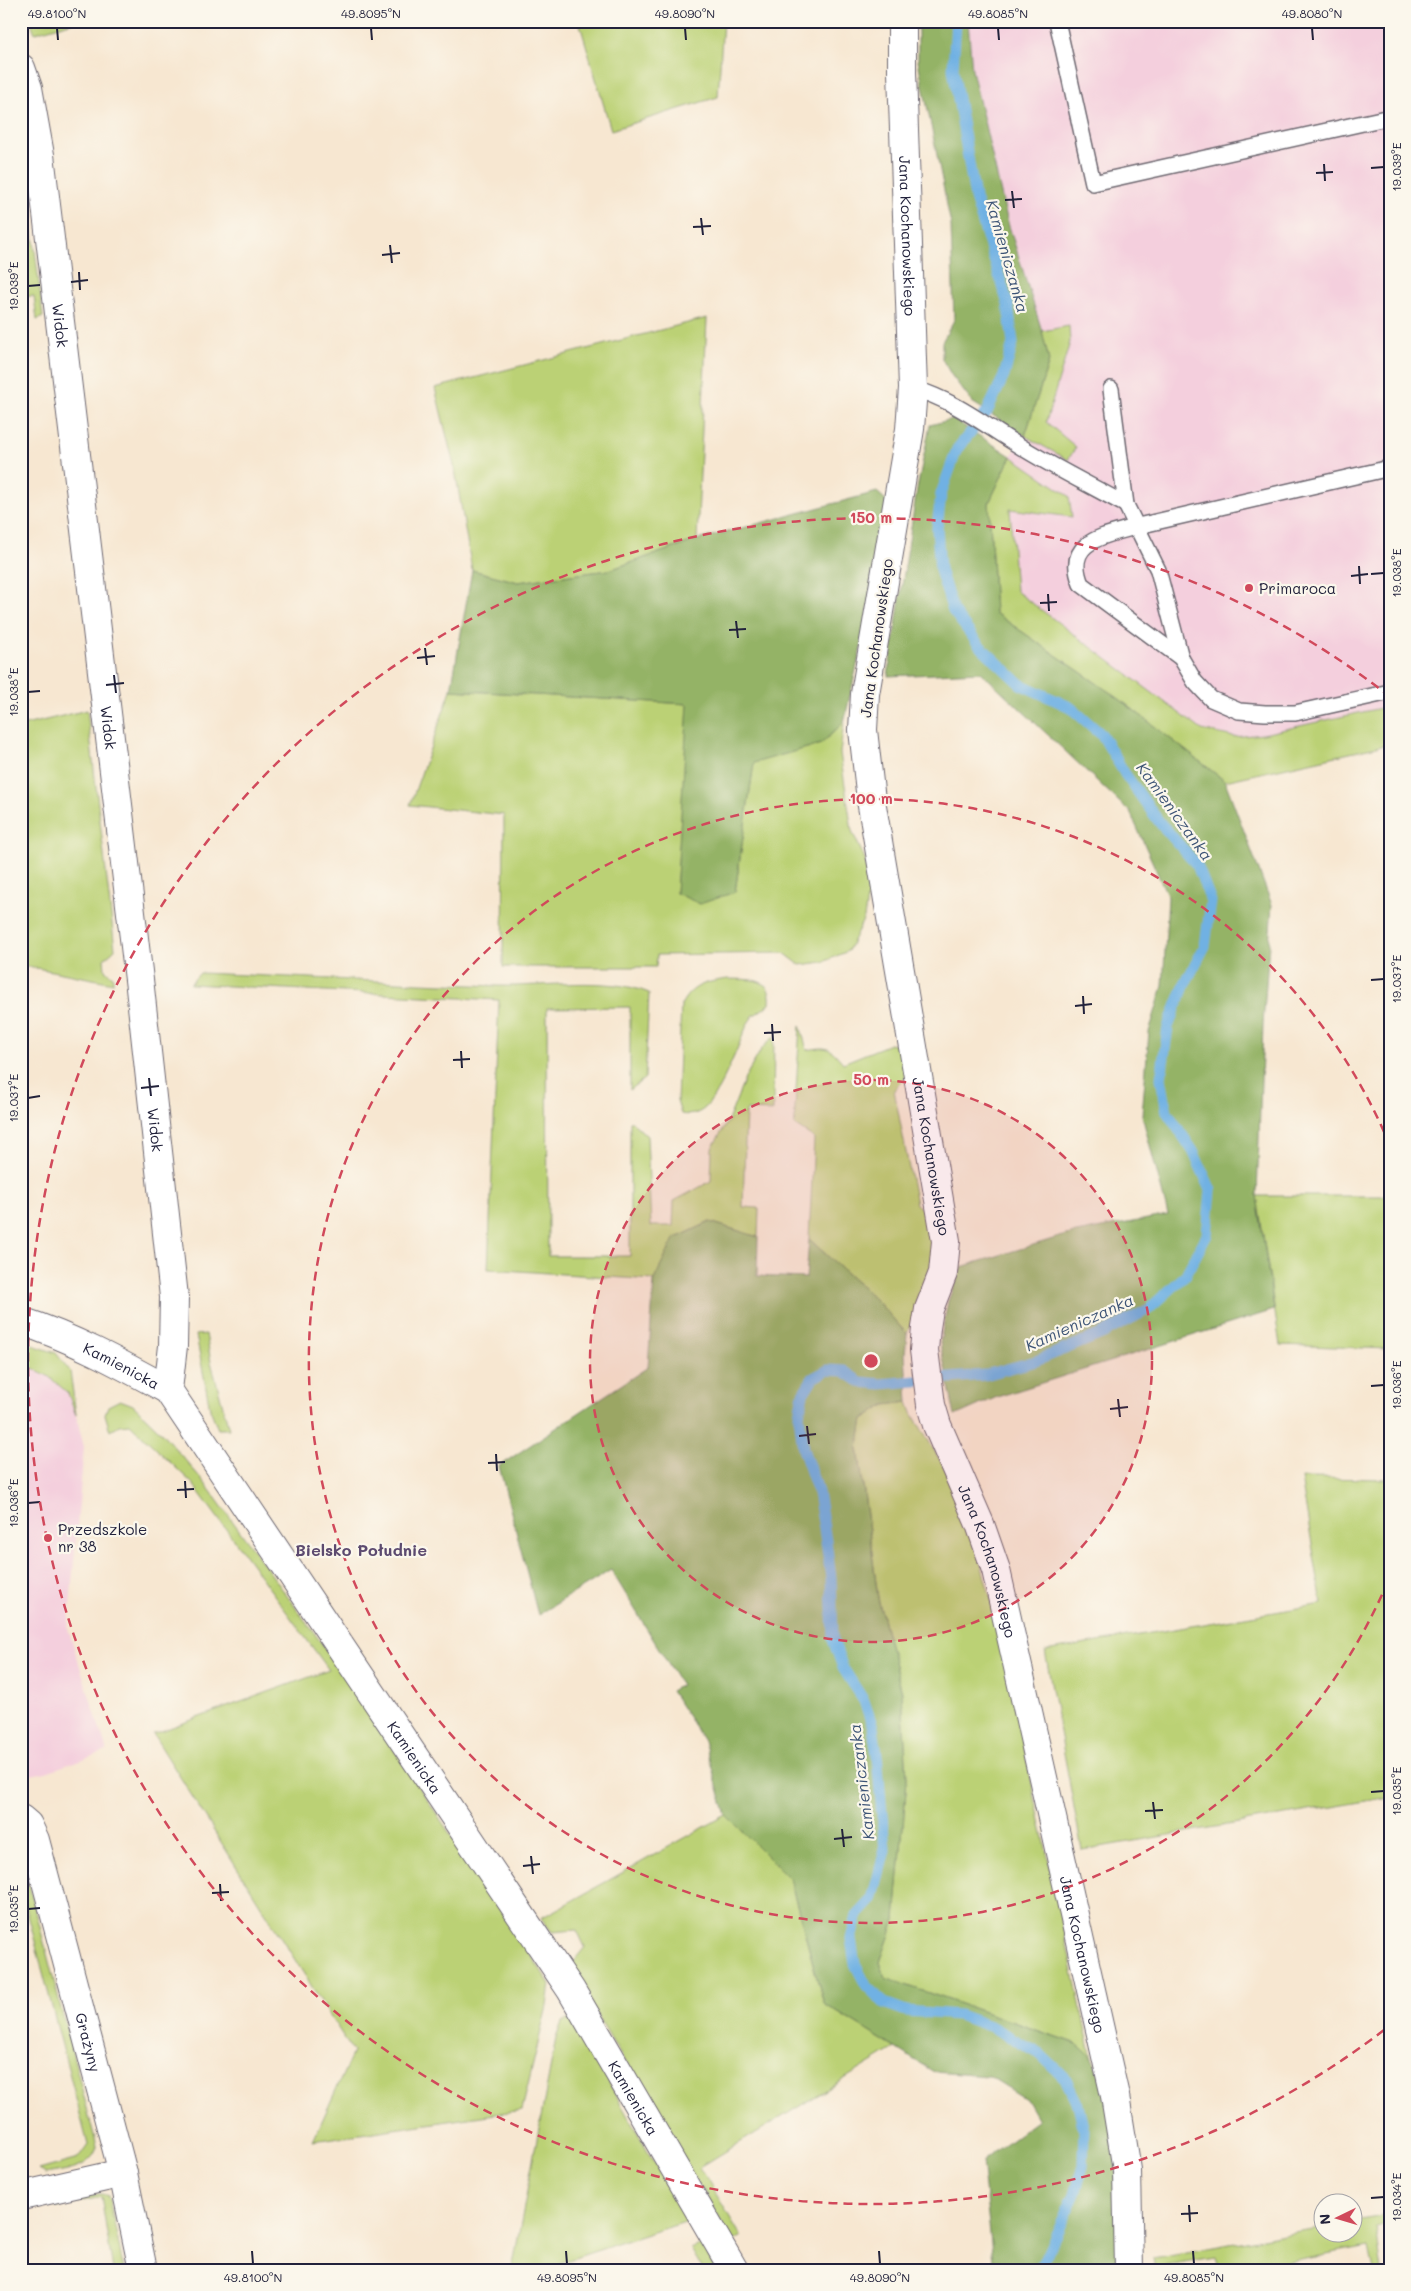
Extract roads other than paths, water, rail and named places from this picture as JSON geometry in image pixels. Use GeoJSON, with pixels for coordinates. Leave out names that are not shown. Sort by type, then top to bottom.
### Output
{"type":"FeatureCollection","features":[{"type":"Feature","properties":{"kind":"street","name":"Jana Kochanowskiego"},"geometry":{"type":"LineString","coordinates":[[902,21],[902,72],[913,388],[910,429],[870,660],[863,730],[871,800],[946,1241],[943,1273],[929,1309],[924,1350],[930,1405],[980,1524],[1000,1590],[1115,2096],[1127,2170],[1129,2270]]}},
{"type":"Feature","properties":{"kind":"street","name":"Widok"},"geometry":{"type":"LineString","coordinates":[[21,68],[28,88],[40,155],[140,988],[174,1297],[173,1346],[168,1390]]}},
{"type":"Feature","properties":{"kind":"street","name":"Kamienicka"},"geometry":{"type":"LineString","coordinates":[[21,1321],[74,1342],[126,1366],[168,1390],[571,1990],[734,2270]]}},
{"type":"Feature","properties":{"kind":"street","name":"Grażyny"},"geometry":{"type":"LineString","coordinates":[[21,1819],[28,1825],[35,1840],[123,2172],[143,2270]]}},
{"type":"Feature","properties":{"kind":"street"},"geometry":{"type":"LineString","coordinates":[[21,2196],[123,2172]]}},
{"type":"Feature","properties":{"kind":"lane"},"geometry":{"type":"LineString","coordinates":[[1057,21],[1093,183],[1390,117]]}},
{"type":"Feature","properties":{"kind":"lane"},"geometry":{"type":"LineString","coordinates":[[913,388],[939,396],[1018,445],[1126,504]]}},
{"type":"Feature","properties":{"kind":"lane"},"geometry":{"type":"LineString","coordinates":[[1111,389],[1126,504],[1158,570],[1181,658],[1195,682],[1211,699],[1239,711],[1295,713],[1390,692]]}},
{"type":"Feature","properties":{"kind":"lane"},"geometry":{"type":"LineString","coordinates":[[1181,658],[1095,597],[1081,584],[1077,574],[1076,560],[1081,548],[1104,537],[1138,526],[1390,468]]}},
{"type":"Feature","properties":{"kind":"waterway","name":"Kamieniczanka"},"geometry":{"type":"LineString","coordinates":[[956,21],[953,69],[975,198],[1008,304],[1013,343],[1004,376],[987,412],[957,449],[941,494],[937,528],[940,570],[953,611],[979,645],[1020,684],[1070,707],[1102,735],[1125,774],[1160,823],[1197,865],[1211,901],[1205,946],[1185,984],[1168,1027],[1161,1078],[1167,1112],[1193,1151],[1211,1190],[1207,1235],[1185,1276],[1149,1309],[1104,1333],[1036,1361],[985,1375],[881,1384],[860,1382],[844,1371],[828,1370],[813,1378],[803,1394],[799,1415],[803,1449],[818,1492],[826,1541],[831,1578],[833,1640],[843,1668],[864,1701],[873,1727],[877,1755],[885,1850],[872,1900],[857,1916],[851,1939],[855,1964],[866,1985],[884,2003],[906,2011],[959,2015],[992,2027],[1040,2054],[1065,2078],[1078,2105],[1084,2131],[1083,2166],[1075,2194],[1039,2270]]}},
{"type":"Feature","properties":{"kind":"place","name":"Primaroca"},"geometry":{"type":"Point","coordinates":[1249,588]}},
{"type":"Feature","properties":{"kind":"place","name":"Przedszkole nr 38"},"geometry":{"type":"Point","coordinates":[48,1538]}},
{"type":"Feature","properties":{"kind":"district","name":"Bielsko Południe"},"geometry":{"type":"Point","coordinates":[361,1549]}}]}
